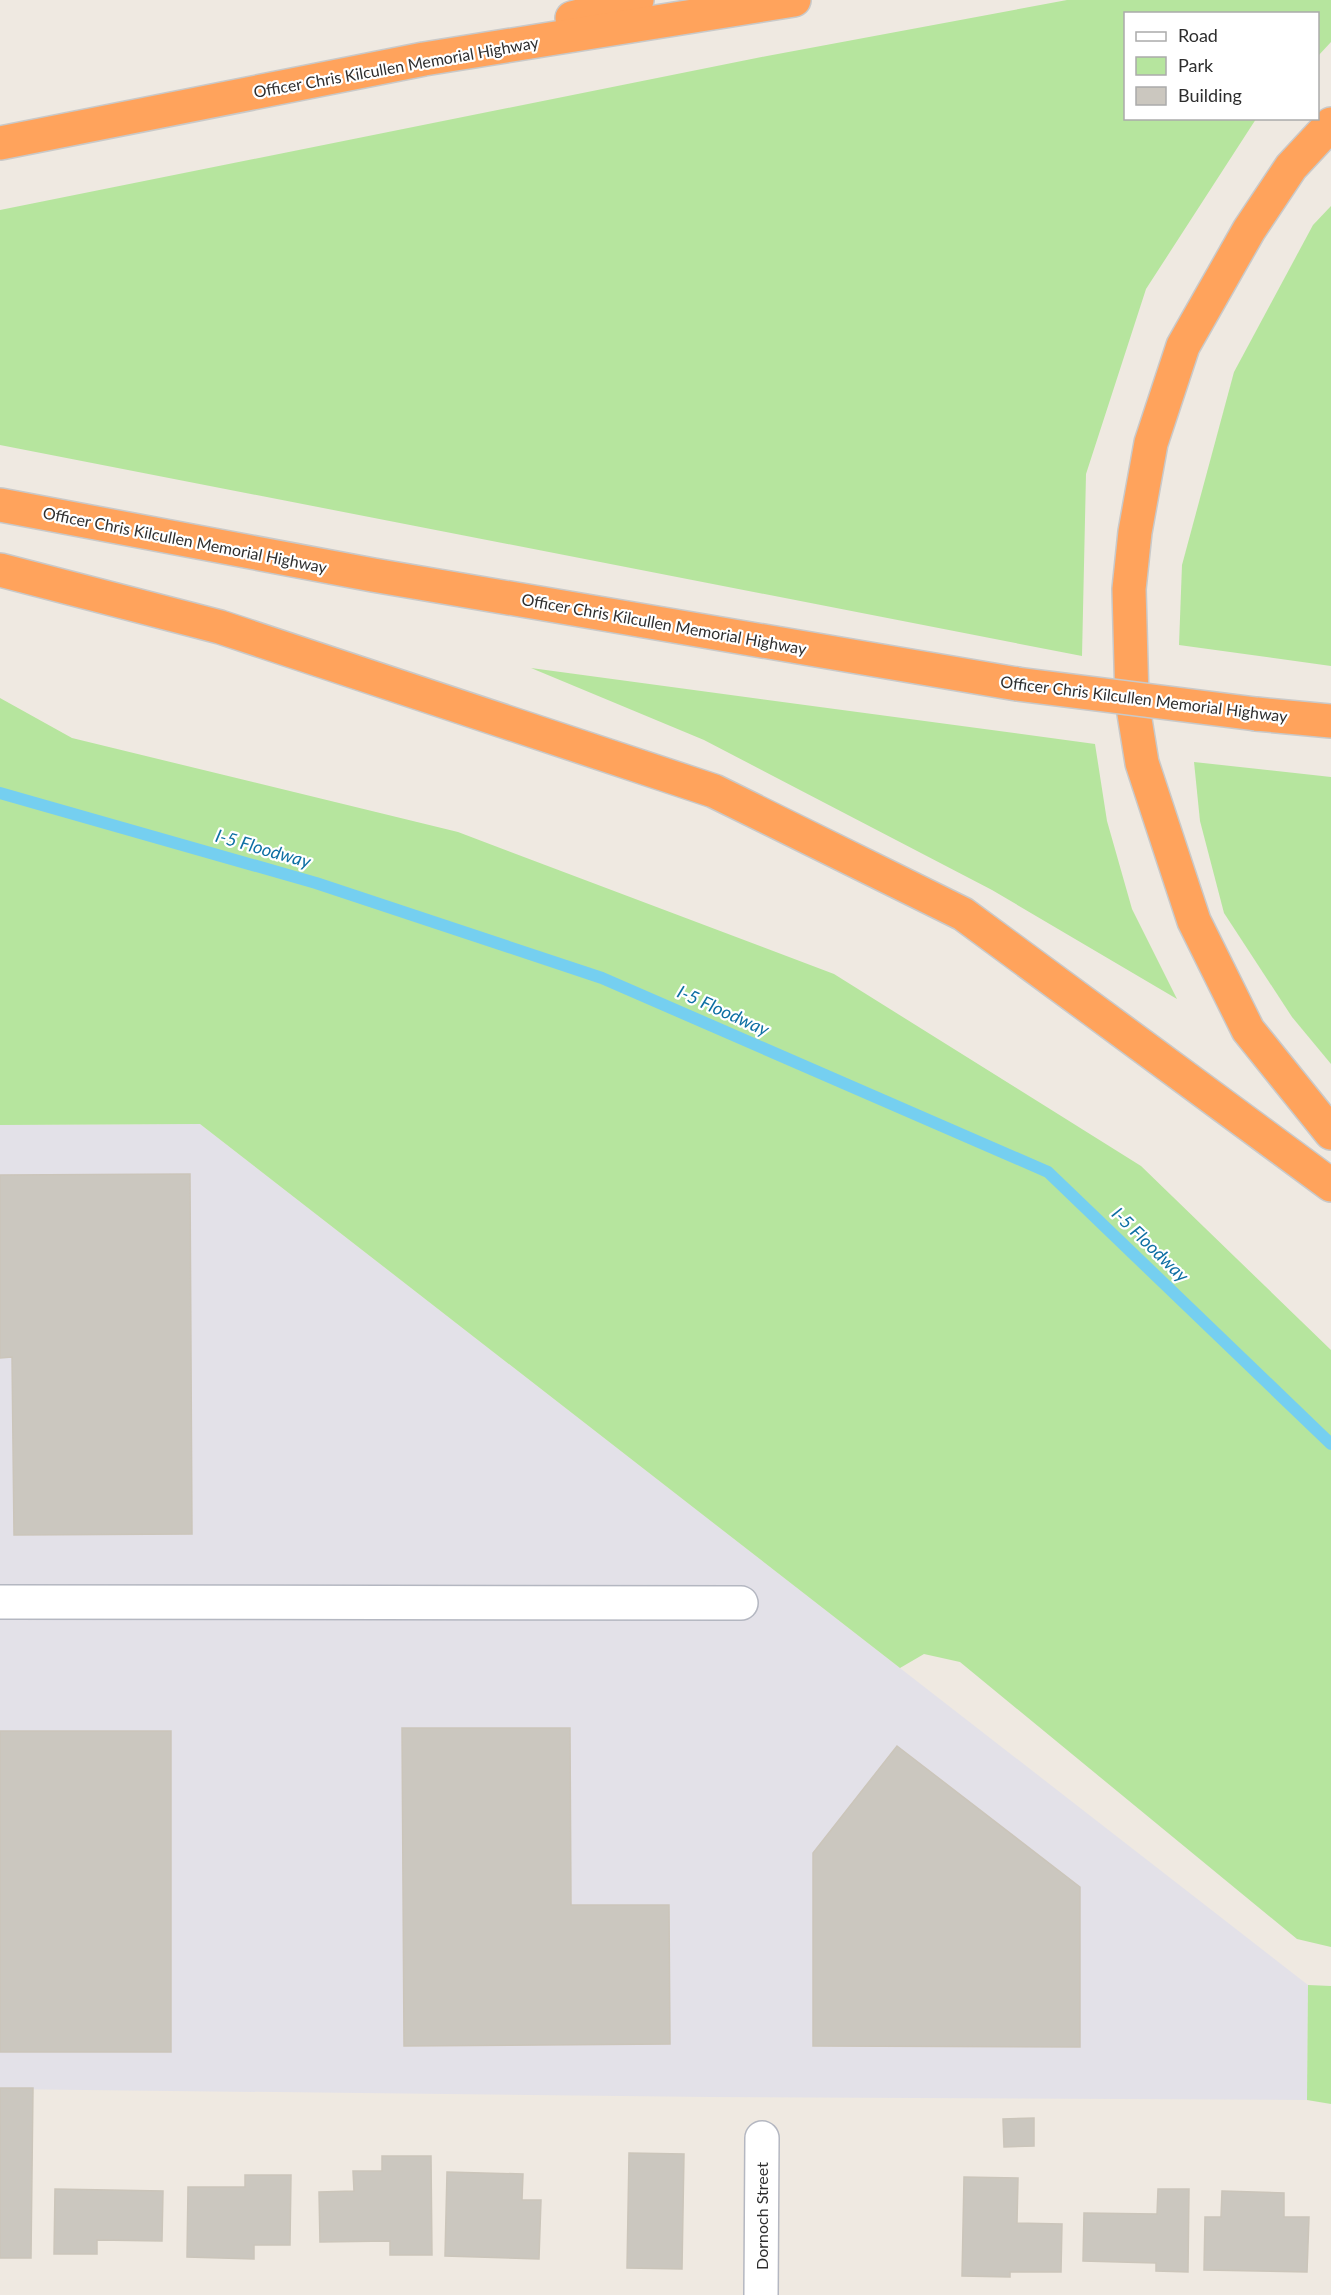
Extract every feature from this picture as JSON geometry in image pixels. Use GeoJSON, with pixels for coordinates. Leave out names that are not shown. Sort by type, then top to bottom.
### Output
{"type":"FeatureCollection","features":[{"type":"Feature","properties":{"kind":"highway"},"geometry":{"type":"LineString","coordinates":[[423,59],[637,0]]}},
{"type":"Feature","properties":{"kind":"highway","name":"Officer Chris Kilcullen Memorial Highway"},"geometry":{"type":"LineString","coordinates":[[0,143],[423,59],[794,0]]}},
{"type":"Feature","properties":{"kind":"highway"},"geometry":{"type":"LineString","coordinates":[[1331,124],[1291,167],[1249,230],[1183,346],[1151,442],[1129,589],[1132,701],[1143,763],[1194,921],[1248,1030],[1331,1133]]}},
{"type":"Feature","properties":{"kind":"highway","name":"Officer Chris Kilcullen Memorial Highway"},"geometry":{"type":"LineString","coordinates":[[0,505],[373,575],[1017,684],[1256,714],[1331,721]]}},
{"type":"Feature","properties":{"kind":"highway"},"geometry":{"type":"LineString","coordinates":[[0,570],[219,627],[714,791],[963,914],[1331,1185]]}},
{"type":"Feature","properties":{"kind":"street"},"geometry":{"type":"LineString","coordinates":[[0,1602],[741,1603]]}},
{"type":"Feature","properties":{"kind":"street","name":"Dornoch Street"},"geometry":{"type":"LineString","coordinates":[[761,2295],[762,2138]]}},
{"type":"Feature","properties":{"kind":"shaded area"},"geometry":{"type":"Polygon","coordinates":[[[200,1124],[1308,1985],[1307,2100],[710,2097],[0,2089],[0,1125],[200,1124]]]}},
{"type":"Feature","properties":{"kind":"green space"},"geometry":{"type":"Polygon","coordinates":[[[1067,0],[1331,0],[1331,42],[1319,55],[1319,12],[1124,12],[1124,120],[1255,120],[1146,289],[1086,474],[1082,656],[0,445],[0,210],[767,56],[1067,0]]]}},
{"type":"Feature","properties":{"kind":"green space"},"geometry":{"type":"Polygon","coordinates":[[[1331,206],[1331,666],[1179,645],[1182,565],[1234,372],[1313,225],[1331,206]]]}},
{"type":"Feature","properties":{"kind":"green space"},"geometry":{"type":"Polygon","coordinates":[[[531,668],[1095,744],[1107,821],[1132,909],[1177,999],[992,890],[704,740],[531,668]]]}},
{"type":"Feature","properties":{"kind":"green space"},"geometry":{"type":"Polygon","coordinates":[[[0,698],[72,738],[458,832],[834,974],[1141,1166],[1331,1350],[1331,1947],[1297,1939],[960,1662],[924,1654],[900,1668],[200,1124],[0,1125],[0,698]]]}},
{"type":"Feature","properties":{"kind":"green space"},"geometry":{"type":"Polygon","coordinates":[[[1194,762],[1331,777],[1331,1064],[1292,1017],[1224,913],[1200,821],[1194,762]]]}},
{"type":"Feature","properties":{"kind":"green space"},"geometry":{"type":"Polygon","coordinates":[[[1308,1985],[1331,1986],[1331,2104],[1307,2100],[1308,1985]]]}},
{"type":"Feature","properties":{"kind":"building"},"geometry":{"type":"Polygon","coordinates":[[[190,1174],[192,1534],[14,1535],[12,1357],[0,1358],[0,1175],[190,1174]]]}},
{"type":"Feature","properties":{"kind":"building"},"geometry":{"type":"Polygon","coordinates":[[[402,1728],[570,1728],[571,1905],[669,1905],[670,2044],[404,2046],[402,1728]]]}},
{"type":"Feature","properties":{"kind":"building"},"geometry":{"type":"Polygon","coordinates":[[[0,1731],[171,1731],[171,2052],[0,2052],[0,1731]]]}},
{"type":"Feature","properties":{"kind":"building"},"geometry":{"type":"Polygon","coordinates":[[[897,1746],[1080,1887],[1080,2047],[813,2046],[813,1853],[897,1746]]]}},
{"type":"Feature","properties":{"kind":"building"},"geometry":{"type":"Polygon","coordinates":[[[0,2088],[33,2088],[31,2258],[0,2258],[0,2088]]]}},
{"type":"Feature","properties":{"kind":"building"},"geometry":{"type":"Polygon","coordinates":[[[1034,2118],[1034,2146],[1004,2147],[1003,2119],[1034,2118]]]}},
{"type":"Feature","properties":{"kind":"building"},"geometry":{"type":"Polygon","coordinates":[[[629,2153],[684,2154],[682,2269],[627,2268],[629,2153]]]}},
{"type":"Feature","properties":{"kind":"building"},"geometry":{"type":"Polygon","coordinates":[[[382,2156],[431,2156],[432,2255],[390,2255],[390,2241],[320,2242],[319,2192],[354,2191],[353,2171],[382,2171],[382,2156]]]}},
{"type":"Feature","properties":{"kind":"building"},"geometry":{"type":"Polygon","coordinates":[[[447,2172],[523,2174],[522,2200],[541,2200],[539,2259],[445,2256],[447,2172]]]}},
{"type":"Feature","properties":{"kind":"building"},"geometry":{"type":"Polygon","coordinates":[[[245,2175],[291,2175],[290,2245],[254,2245],[254,2259],[187,2257],[188,2187],[245,2187],[245,2175]]]}},
{"type":"Feature","properties":{"kind":"building"},"geometry":{"type":"Polygon","coordinates":[[[964,2177],[1018,2178],[1017,2223],[1062,2224],[1061,2272],[1010,2272],[1010,2277],[962,2276],[964,2177]]]}},
{"type":"Feature","properties":{"kind":"building"},"geometry":{"type":"Polygon","coordinates":[[[55,2189],[163,2191],[162,2241],[97,2240],[97,2254],[54,2254],[55,2189]]]}},
{"type":"Feature","properties":{"kind":"building"},"geometry":{"type":"Polygon","coordinates":[[[1158,2189],[1189,2189],[1188,2272],[1156,2271],[1156,2263],[1083,2261],[1084,2213],[1157,2214],[1158,2189]]]}},
{"type":"Feature","properties":{"kind":"building"},"geometry":{"type":"Polygon","coordinates":[[[1222,2191],[1284,2193],[1284,2217],[1309,2217],[1307,2272],[1204,2270],[1205,2217],[1221,2217],[1222,2191]]]}},
{"type":"Feature","properties":{"kind":"waterway","name":"I-5 Floodway"},"geometry":{"type":"LineString","coordinates":[[0,793],[316,883],[602,978],[1048,1172],[1331,1444]]}}]}
